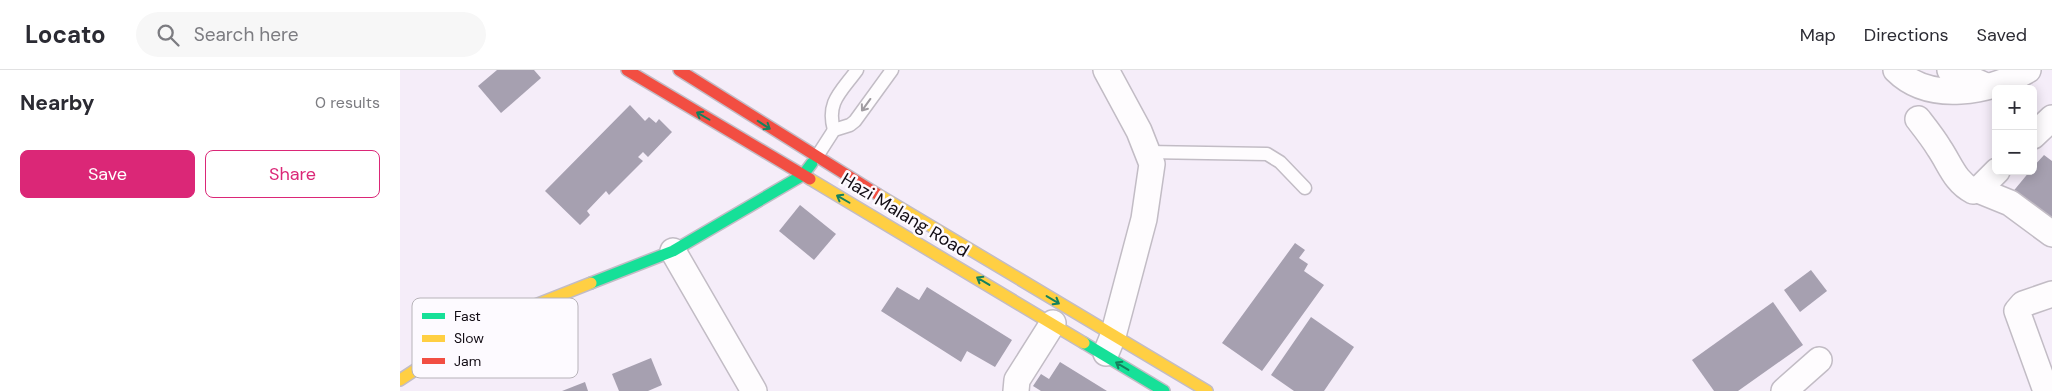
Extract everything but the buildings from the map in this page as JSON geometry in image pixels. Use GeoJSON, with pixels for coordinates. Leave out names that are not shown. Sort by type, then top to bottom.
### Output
{"type":"FeatureCollection","features":[{"type":"Feature","properties":{"kind":"main road","name":"Hazi Malang Road"},"geometry":{"type":"LineString","coordinates":[[627,70],[1053,323],[1208,391]]}},
{"type":"Feature","properties":{"kind":"main road","name":"Hazi Malang Road"},"geometry":{"type":"LineString","coordinates":[[679,70],[1109,346],[1164,391]]}},
{"type":"Feature","properties":{"kind":"main road"},"geometry":{"type":"LineString","coordinates":[[554,298],[674,251],[803,175],[816,158]]}},
{"type":"Feature","properties":{"kind":"main road"},"geometry":{"type":"LineString","coordinates":[[400,380],[412,372]]}},
{"type":"Feature","properties":{"kind":"street"},"geometry":{"type":"LineString","coordinates":[[1106,70],[1139,131],[1152,164],[1144,219],[1109,346]]}},
{"type":"Feature","properties":{"kind":"street"},"geometry":{"type":"LineString","coordinates":[[1896,70],[1905,79],[1921,88],[1946,91],[1988,87],[2016,77],[2028,70]]}},
{"type":"Feature","properties":{"kind":"street"},"geometry":{"type":"LineString","coordinates":[[1950,70],[1988,87]]}},
{"type":"Feature","properties":{"kind":"street"},"geometry":{"type":"LineString","coordinates":[[2037,132],[2052,118]]}},
{"type":"Feature","properties":{"kind":"street"},"geometry":{"type":"LineString","coordinates":[[1918,119],[1939,147],[1960,183],[1972,191],[1978,190],[2010,203],[2052,234]]}},
{"type":"Feature","properties":{"kind":"street"},"geometry":{"type":"LineString","coordinates":[[1978,190],[1993,175]]}},
{"type":"Feature","properties":{"kind":"street"},"geometry":{"type":"LineString","coordinates":[[674,251],[754,391]]}},
{"type":"Feature","properties":{"kind":"street"},"geometry":{"type":"LineString","coordinates":[[2046,391],[2017,311],[2023,304],[2052,294]]}},
{"type":"Feature","properties":{"kind":"street"},"geometry":{"type":"LineString","coordinates":[[1016,391],[1017,380],[1053,323]]}},
{"type":"Feature","properties":{"kind":"street"},"geometry":{"type":"LineString","coordinates":[[1784,391],[1819,360]]}},
{"type":"Feature","properties":{"kind":"lane"},"geometry":{"type":"LineString","coordinates":[[834,130],[830,118],[831,106],[857,70]]}},
{"type":"Feature","properties":{"kind":"lane"},"geometry":{"type":"LineString","coordinates":[[816,158],[834,130],[855,121],[892,70]]}},
{"type":"Feature","properties":{"kind":"lane"},"geometry":{"type":"LineString","coordinates":[[1147,152],[1267,154],[1280,162],[1305,188]]}},
{"type":"Feature","properties":{"kind":"traffic: fast"},"geometry":{"type":"LineString","coordinates":[[591,283],[673,251],[803,175],[812,163]]}},
{"type":"Feature","properties":{"kind":"traffic: fast"},"geometry":{"type":"LineString","coordinates":[[1084,343],[1164,391]]}},
{"type":"Feature","properties":{"kind":"traffic: slow"},"geometry":{"type":"LineString","coordinates":[[810,179],[1084,343]]}},
{"type":"Feature","properties":{"kind":"traffic: slow"},"geometry":{"type":"LineString","coordinates":[[877,194],[1207,391]]}},
{"type":"Feature","properties":{"kind":"traffic: slow"},"geometry":{"type":"LineString","coordinates":[[553,298],[591,283]]}},
{"type":"Feature","properties":{"kind":"traffic: slow"},"geometry":{"type":"LineString","coordinates":[[400,380],[412,372]]}},
{"type":"Feature","properties":{"kind":"traffic: jam"},"geometry":{"type":"LineString","coordinates":[[627,70],[810,179]]}},
{"type":"Feature","properties":{"kind":"traffic: jam"},"geometry":{"type":"LineString","coordinates":[[679,70],[877,194]]}}]}
